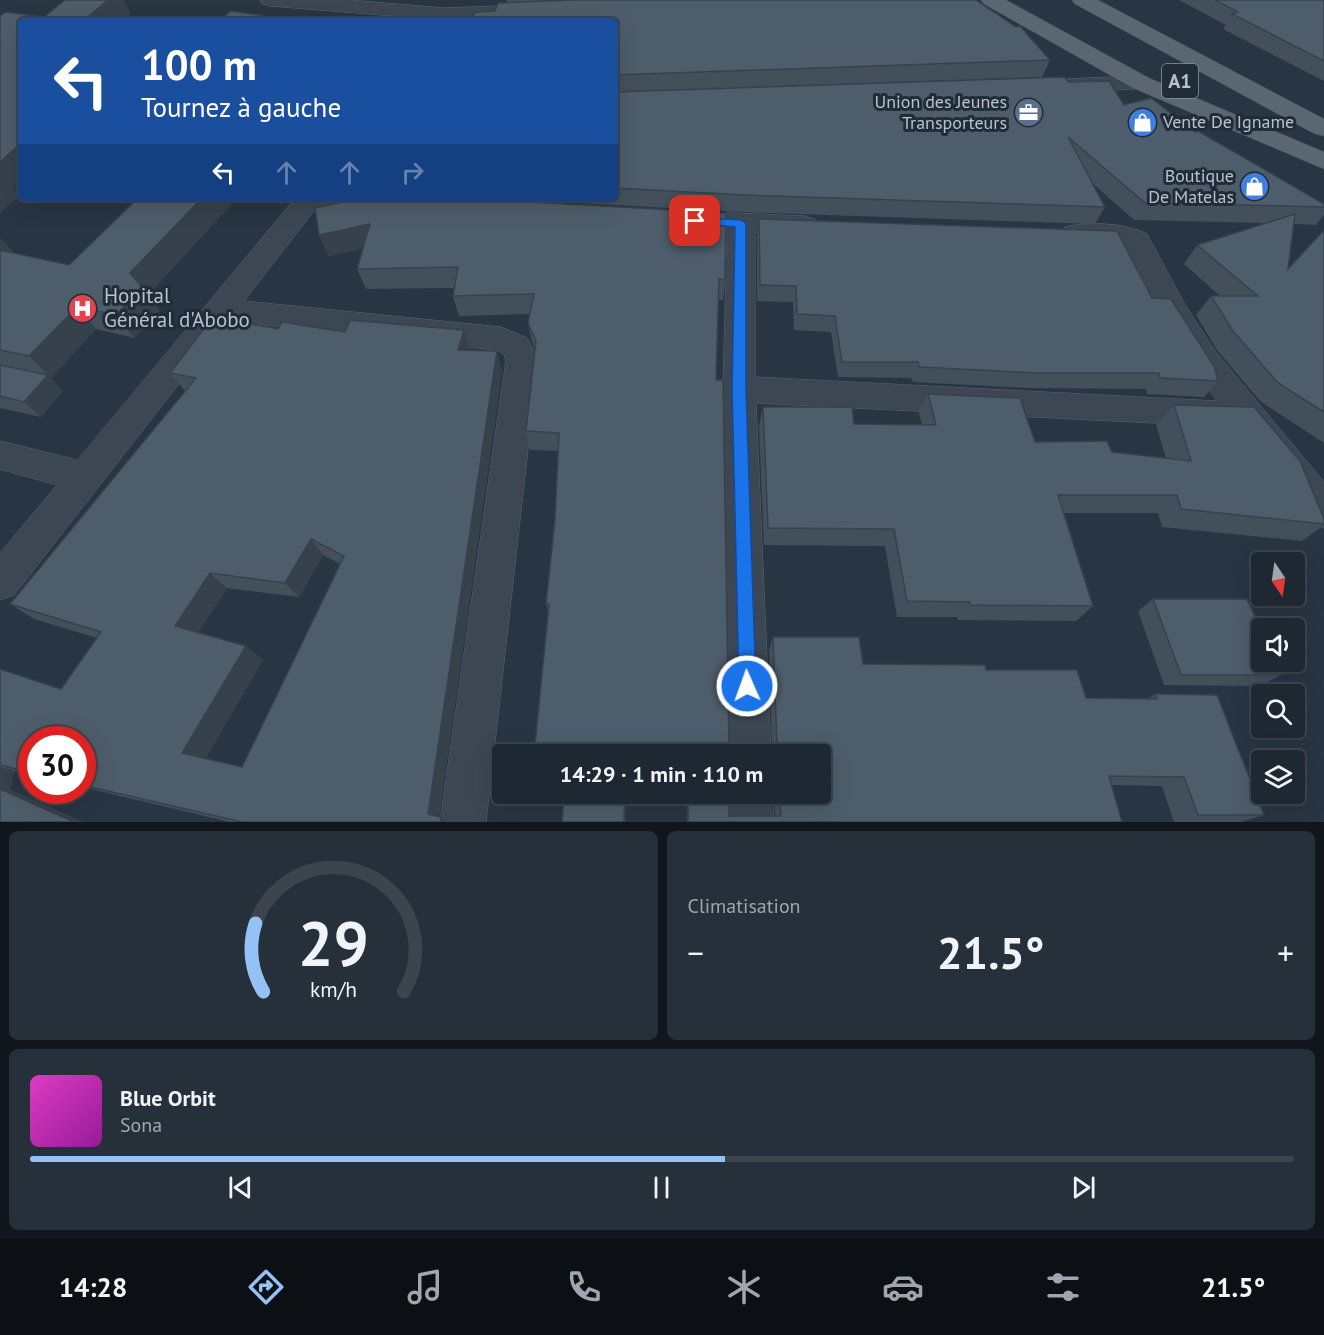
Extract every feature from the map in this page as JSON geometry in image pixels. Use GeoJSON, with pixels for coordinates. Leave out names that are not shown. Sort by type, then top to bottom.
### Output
{"type":"FeatureCollection","features":[{"type":"Feature","properties":{"kind":"main road"},"geometry":{"type":"LineString","coordinates":[[992,0],[1141,83],[1324,160]]}},
{"type":"Feature","properties":{"kind":"main road","name":"A1"},"geometry":{"type":"LineString","coordinates":[[1082,0],[1324,129]]}},
{"type":"Feature","properties":{"kind":"main road"},"geometry":{"type":"LineString","coordinates":[[1127,0],[1237,62],[1324,123]]}},
{"type":"Feature","properties":{"kind":"main road","name":"A1"},"geometry":{"type":"LineString","coordinates":[[1065,16],[1324,160]]}},
{"type":"Feature","properties":{"kind":"street"},"geometry":{"type":"LineString","coordinates":[[270,0],[447,12],[537,10]]}},
{"type":"Feature","properties":{"kind":"street"},"geometry":{"type":"LineString","coordinates":[[1047,87],[1141,83]]}},
{"type":"Feature","properties":{"kind":"street"},"geometry":{"type":"LineString","coordinates":[[0,582],[218,309],[308,201]]}},
{"type":"Feature","properties":{"kind":"street"},"geometry":{"type":"LineString","coordinates":[[345,201],[414,205]]}},
{"type":"Feature","properties":{"kind":"street"},"geometry":{"type":"LineString","coordinates":[[659,219],[834,226]]}},
{"type":"Feature","properties":{"kind":"street"},"geometry":{"type":"LineString","coordinates":[[741,223],[739,388],[749,744]]}},
{"type":"Feature","properties":{"kind":"street"},"geometry":{"type":"LineString","coordinates":[[1045,233],[1127,236],[1137,241],[1188,337],[1216,377],[1287,457],[1324,512]]}},
{"type":"Feature","properties":{"kind":"street"},"geometry":{"type":"LineString","coordinates":[[218,309],[501,339],[516,346],[522,360],[463,822]]}},
{"type":"Feature","properties":{"kind":"street"},"geometry":{"type":"LineString","coordinates":[[739,388],[1228,413],[1216,377]]}},
{"type":"Feature","properties":{"kind":"street"},"geometry":{"type":"LineString","coordinates":[[0,455],[85,477]]}},
{"type":"Feature","properties":{"kind":"street"},"geometry":{"type":"LineString","coordinates":[[750,804],[751,822]]}},
{"type":"Feature","properties":{"kind":"building"},"geometry":{"type":"Polygon","coordinates":[[[65,0],[108,0],[87,18],[18,18],[18,146],[0,162],[0,16],[6,12],[44,17],[65,0]]]}},
{"type":"Feature","properties":{"kind":"building"},"geometry":{"type":"Polygon","coordinates":[[[572,0],[976,0],[1016,27],[1020,26],[1050,60],[618,75],[618,18],[471,18],[476,12],[495,11],[498,3],[572,0]]]}},
{"type":"Feature","properties":{"kind":"building"},"geometry":{"type":"Polygon","coordinates":[[[1215,0],[1324,0],[1324,61],[1232,14],[1238,12],[1215,0]]]}},
{"type":"Feature","properties":{"kind":"building"},"geometry":{"type":"Polygon","coordinates":[[[231,11],[281,18],[222,18],[231,11]]]}},
{"type":"Feature","properties":{"kind":"building"},"geometry":{"type":"Polygon","coordinates":[[[1064,77],[1069,82],[1109,81],[1124,105],[1151,98],[1195,132],[1198,131],[1324,204],[1324,207],[1145,203],[1068,137],[1105,207],[743,195],[618,188],[618,92],[1064,77]]]}},
{"type":"Feature","properties":{"kind":"building"},"geometry":{"type":"Polygon","coordinates":[[[135,201],[199,201],[130,273],[142,287],[116,315],[77,307],[29,356],[0,350],[0,250],[69,265],[135,201]]]}},
{"type":"Feature","properties":{"kind":"building"},"geometry":{"type":"Polygon","coordinates":[[[348,201],[512,201],[726,213],[725,280],[719,279],[716,380],[723,380],[729,744],[535,744],[549,604],[546,604],[555,519],[559,433],[526,431],[536,341],[528,323],[534,294],[453,296],[458,267],[357,269],[370,224],[319,235],[315,208],[348,201]]]}},
{"type":"Feature","properties":{"kind":"building"},"geometry":{"type":"Polygon","coordinates":[[[1295,214],[1288,269],[1324,230],[1324,412],[1278,383],[1233,331],[1211,296],[1258,296],[1197,245],[1295,214]]]}},
{"type":"Feature","properties":{"kind":"building"},"geometry":{"type":"Polygon","coordinates":[[[759,219],[1117,231],[1152,298],[1171,299],[1214,366],[1218,381],[1160,378],[1159,373],[1037,373],[919,367],[918,362],[842,362],[835,316],[797,314],[796,286],[760,285],[759,219]]]}},
{"type":"Feature","properties":{"kind":"building"},"geometry":{"type":"Polygon","coordinates":[[[213,317],[278,329],[282,322],[345,332],[350,320],[464,330],[458,350],[497,351],[428,814],[441,817],[441,822],[242,822],[96,788],[96,726],[18,726],[18,770],[0,765],[0,669],[61,689],[101,632],[10,604],[196,378],[170,373],[213,317]],[[311,539],[285,583],[210,573],[175,626],[246,646],[182,753],[242,767],[344,556],[311,539]]]}},
{"type":"Feature","properties":{"kind":"building"},"geometry":{"type":"Polygon","coordinates":[[[0,365],[48,375],[24,402],[0,396],[0,365]]]}},
{"type":"Feature","properties":{"kind":"building"},"geometry":{"type":"Polygon","coordinates":[[[928,394],[1020,398],[1035,442],[1107,441],[1112,452],[1191,461],[1174,405],[1254,407],[1300,461],[1324,524],[1181,509],[1177,495],[1058,495],[1093,606],[970,605],[970,602],[907,601],[894,529],[768,528],[763,407],[852,407],[854,424],[936,425],[928,394]]]}},
{"type":"Feature","properties":{"kind":"building"},"geometry":{"type":"Polygon","coordinates":[[[1153,599],[1247,599],[1256,618],[1251,618],[1251,672],[1280,672],[1281,675],[1181,675],[1153,599]]]}},
{"type":"Feature","properties":{"kind":"building"},"geometry":{"type":"Polygon","coordinates":[[[773,637],[859,637],[863,664],[985,665],[986,670],[1077,670],[1086,698],[1157,699],[1155,694],[1217,695],[1251,782],[1251,804],[1260,804],[1264,815],[1198,815],[1184,777],[1109,776],[1122,822],[688,822],[688,804],[729,804],[729,816],[781,816],[780,804],[831,804],[831,744],[777,744],[773,637]]]}},
{"type":"Feature","properties":{"kind":"building"},"geometry":{"type":"Polygon","coordinates":[[[0,789],[18,797],[18,804],[34,804],[74,822],[0,822],[0,789]]]}},
{"type":"Feature","properties":{"kind":"building"},"geometry":{"type":"Polygon","coordinates":[[[563,804],[625,804],[624,822],[562,822],[563,804]]]}},
{"type":"Feature","properties":{"kind":"place","name":"Union des Jeunes Transporteurs"},"geometry":{"type":"Point","coordinates":[1028,112]}},
{"type":"Feature","properties":{"kind":"place","name":"Vente De Igname"},"geometry":{"type":"Point","coordinates":[1142,122]}},
{"type":"Feature","properties":{"kind":"place","name":"Boutique De Matelas"},"geometry":{"type":"Point","coordinates":[1255,186]}},
{"type":"Feature","properties":{"kind":"place","name":"Hopital Général d'Abobo"},"geometry":{"type":"Point","coordinates":[83,308]}},
{"type":"Feature","properties":{"kind":"route"},"geometry":{"type":"LineString","coordinates":[[695,221],[741,223],[739,388],[747,686]]}}]}
